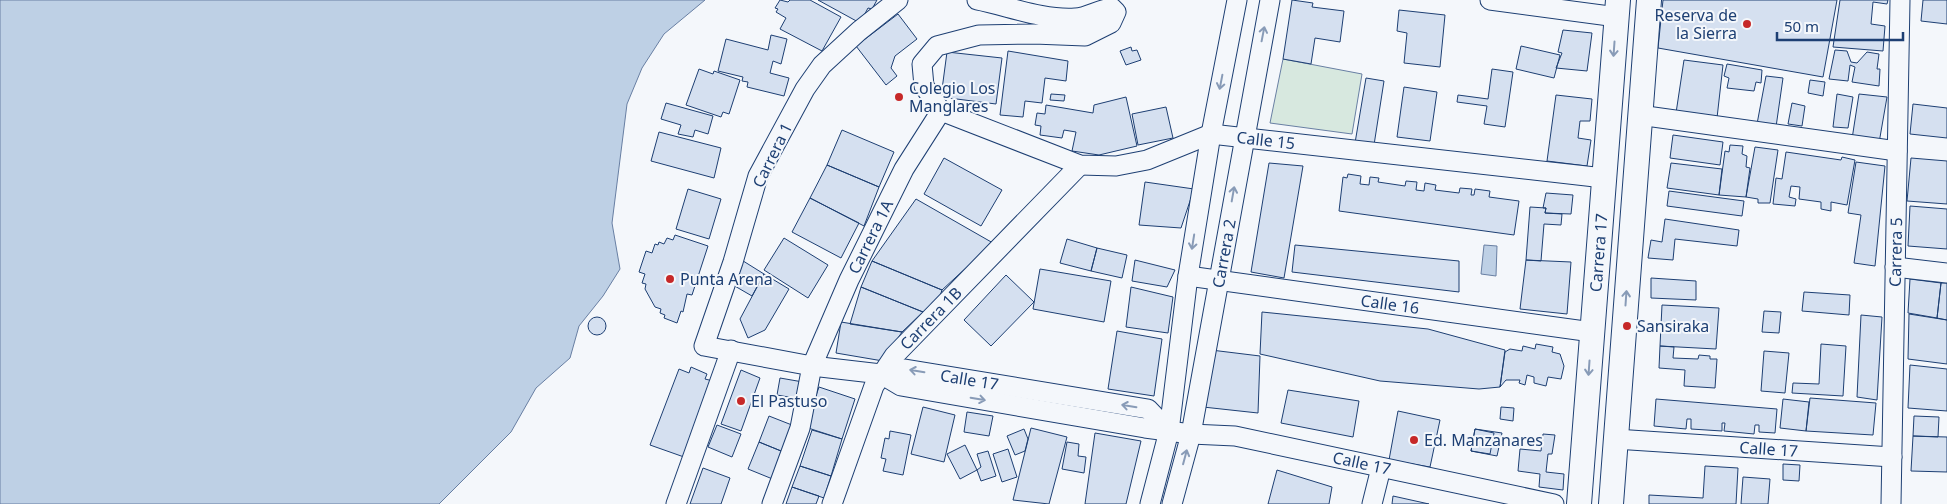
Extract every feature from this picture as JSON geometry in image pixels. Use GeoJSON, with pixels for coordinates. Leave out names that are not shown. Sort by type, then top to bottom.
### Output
{"type":"FeatureCollection","features":[{"type":"Feature","properties":{"kind":"main road","name":"Carrera 17"},"geometry":{"type":"LineString","coordinates":[[1611,504],[1648,0]]}},
{"type":"Feature","properties":{"kind":"main road","name":"Carrera 17"},"geometry":{"type":"LineString","coordinates":[[1579,504],[1617,8]]}},
{"type":"Feature","properties":{"kind":"street","name":"Carrera 1"},"geometry":{"type":"LineString","coordinates":[[704,346],[733,262],[758,176],[805,89],[828,60],[859,30],[898,0]]}},
{"type":"Feature","properties":{"kind":"street"},"geometry":{"type":"LineString","coordinates":[[941,112],[924,86],[922,64],[937,46],[979,35],[1034,34],[1085,36],[1111,23],[1116,12],[1112,8],[1078,18],[1060,18],[976,0]]}},
{"type":"Feature","properties":{"kind":"street","name":"Carrera 2"},"geometry":{"type":"LineString","coordinates":[[1150,504],[1168,431],[1188,276],[1211,134],[1237,0]]}},
{"type":"Feature","properties":{"kind":"street","name":"Carrera 2"},"geometry":{"type":"LineString","coordinates":[[1172,504],[1191,434],[1243,137],[1270,0]]}},
{"type":"Feature","properties":{"kind":"street"},"geometry":{"type":"LineString","coordinates":[[1490,0],[1617,8]]}},
{"type":"Feature","properties":{"kind":"street","name":"Carrera 5"},"geometry":{"type":"LineString","coordinates":[[1891,504],[1900,0]]}},
{"type":"Feature","properties":{"kind":"street","name":"Calle 15"},"geometry":{"type":"LineString","coordinates":[[941,112],[1080,165],[1116,166],[1147,160],[1211,134],[1604,178]]}},
{"type":"Feature","properties":{"kind":"street","name":"Carrera 1A"},"geometry":{"type":"LineString","coordinates":[[772,504],[800,428],[812,366],[848,280],[904,169],[941,112]]}},
{"type":"Feature","properties":{"kind":"street"},"geometry":{"type":"LineString","coordinates":[[1639,114],[1897,150]]}},
{"type":"Feature","properties":{"kind":"street","name":"Carrera 1B"},"geometry":{"type":"LineString","coordinates":[[832,504],[874,386],[894,356],[1080,165]]}},
{"type":"Feature","properties":{"kind":"street"},"geometry":{"type":"LineString","coordinates":[[1895,267],[1947,273]]}},
{"type":"Feature","properties":{"kind":"street","name":"Calle 16"},"geometry":{"type":"LineString","coordinates":[[1188,276],[1592,332]]}},
{"type":"Feature","properties":{"kind":"street","name":"Calle 17"},"geometry":{"type":"LineString","coordinates":[[704,346],[812,366],[881,374],[901,386],[1046,401],[1168,431],[1235,436],[1554,504]]}},
{"type":"Feature","properties":{"kind":"street"},"geometry":{"type":"LineString","coordinates":[[676,504],[731,350]]}},
{"type":"Feature","properties":{"kind":"street","name":"Calle 17"},"geometry":{"type":"LineString","coordinates":[[1615,438],[1892,457]]}},
{"type":"Feature","properties":{"kind":"street"},"geometry":{"type":"LineString","coordinates":[[1372,504],[1381,468]]}},
{"type":"Feature","properties":{"kind":"shaded area"},"geometry":{"type":"Polygon","coordinates":[[[1283,59],[1362,74],[1352,134],[1270,123],[1283,59]]]}},
{"type":"Feature","properties":{"kind":"water"},"geometry":{"type":"Polygon","coordinates":[[[0,0],[705,0],[664,34],[642,68],[627,104],[612,223],[620,269],[603,296],[579,326],[570,358],[536,388],[511,432],[439,504],[0,504],[0,0]]]}},
{"type":"Feature","properties":{"kind":"water"},"geometry":{"type":"Polygon","coordinates":[[[1484,245],[1497,246],[1496,276],[1481,274],[1484,245]]]}},
{"type":"Feature","properties":{"kind":"building"},"geometry":{"type":"Polygon","coordinates":[[[780,0],[788,2],[790,0],[810,0],[841,17],[822,51],[780,29],[786,18],[776,12],[778,9],[775,8],[780,0]]]}},
{"type":"Feature","properties":{"kind":"building"},"geometry":{"type":"Polygon","coordinates":[[[818,0],[877,0],[872,9],[868,8],[860,23],[818,0]]]}},
{"type":"Feature","properties":{"kind":"building"},"geometry":{"type":"Polygon","coordinates":[[[1292,0],[1313,3],[1312,7],[1344,11],[1340,42],[1315,38],[1311,64],[1283,59],[1292,0]]]}},
{"type":"Feature","properties":{"kind":"building","name":"Reserva de la Sierra"},"geometry":{"type":"Polygon","coordinates":[[[1663,0],[1837,0],[1823,77],[1658,48],[1663,0]]]}},
{"type":"Feature","properties":{"kind":"building"},"geometry":{"type":"Polygon","coordinates":[[[1840,0],[1888,0],[1887,4],[1873,2],[1871,24],[1885,26],[1883,51],[1833,47],[1840,0]]]}},
{"type":"Feature","properties":{"kind":"building"},"geometry":{"type":"Polygon","coordinates":[[[1923,0],[1947,0],[1947,24],[1921,21],[1923,0]]]}},
{"type":"Feature","properties":{"kind":"building"},"geometry":{"type":"Polygon","coordinates":[[[1399,10],[1445,15],[1440,67],[1404,63],[1407,33],[1397,31],[1399,10]]]}},
{"type":"Feature","properties":{"kind":"building"},"geometry":{"type":"Polygon","coordinates":[[[898,14],[917,39],[895,56],[891,68],[897,76],[886,85],[856,46],[898,14]]]}},
{"type":"Feature","properties":{"kind":"building"},"geometry":{"type":"Polygon","coordinates":[[[1563,30],[1592,33],[1587,71],[1556,68],[1562,53],[1558,52],[1563,30]]]}},
{"type":"Feature","properties":{"kind":"building"},"geometry":{"type":"Polygon","coordinates":[[[771,35],[787,39],[781,64],[773,61],[770,73],[789,78],[784,96],[747,87],[748,82],[742,81],[743,77],[718,71],[726,39],[768,50],[771,35]]]}},
{"type":"Feature","properties":{"kind":"building"},"geometry":{"type":"Polygon","coordinates":[[[1521,46],[1560,55],[1554,78],[1516,69],[1521,46]]]}},
{"type":"Feature","properties":{"kind":"building"},"geometry":{"type":"Polygon","coordinates":[[[1131,47],[1132,51],[1137,50],[1141,60],[1126,65],[1120,51],[1131,47]]]}},
{"type":"Feature","properties":{"kind":"building"},"geometry":{"type":"Polygon","coordinates":[[[1835,50],[1847,51],[1851,62],[1857,63],[1867,52],[1879,54],[1877,69],[1880,69],[1879,86],[1852,82],[1855,67],[1850,65],[1848,81],[1829,79],[1835,50]]]}},
{"type":"Feature","properties":{"kind":"building"},"geometry":{"type":"Polygon","coordinates":[[[1008,51],[1068,61],[1066,81],[1045,78],[1042,103],[1025,101],[1023,117],[1000,115],[1008,51]]]}},
{"type":"Feature","properties":{"kind":"building"},"geometry":{"type":"Polygon","coordinates":[[[947,52],[1002,58],[996,104],[941,97],[947,52]]]}},
{"type":"Feature","properties":{"kind":"building"},"geometry":{"type":"Polygon","coordinates":[[[1684,60],[1723,65],[1717,118],[1676,113],[1684,60]]]}},
{"type":"Feature","properties":{"kind":"building"},"geometry":{"type":"Polygon","coordinates":[[[1727,64],[1762,70],[1761,83],[1756,82],[1754,91],[1727,88],[1729,78],[1724,76],[1727,64]]]}},
{"type":"Feature","properties":{"kind":"building"},"geometry":{"type":"Polygon","coordinates":[[[699,69],[713,74],[714,71],[740,80],[729,114],[723,112],[721,117],[686,105],[699,69]]]}},
{"type":"Feature","properties":{"kind":"building"},"geometry":{"type":"Polygon","coordinates":[[[1492,69],[1513,72],[1505,127],[1484,124],[1487,106],[1457,102],[1458,95],[1488,99],[1492,69]]]}},
{"type":"Feature","properties":{"kind":"building"},"geometry":{"type":"Polygon","coordinates":[[[1766,76],[1783,78],[1776,127],[1757,124],[1766,76]]]}},
{"type":"Feature","properties":{"kind":"building"},"geometry":{"type":"Polygon","coordinates":[[[1366,78],[1384,81],[1374,145],[1355,143],[1366,78]]]}},
{"type":"Feature","properties":{"kind":"building"},"geometry":{"type":"Polygon","coordinates":[[[1810,80],[1825,82],[1823,96],[1808,93],[1810,80]]]}},
{"type":"Feature","properties":{"kind":"building"},"geometry":{"type":"Polygon","coordinates":[[[1404,87],[1437,92],[1430,141],[1397,137],[1404,87]]]}},
{"type":"Feature","properties":{"kind":"building"},"geometry":{"type":"Polygon","coordinates":[[[1051,94],[1065,95],[1064,101],[1050,100],[1051,94]]]}},
{"type":"Feature","properties":{"kind":"building"},"geometry":{"type":"Polygon","coordinates":[[[1837,94],[1853,97],[1848,128],[1833,127],[1837,94]]]}},
{"type":"Feature","properties":{"kind":"building"},"geometry":{"type":"Polygon","coordinates":[[[1859,94],[1887,97],[1879,143],[1852,139],[1859,94]]]}},
{"type":"Feature","properties":{"kind":"building"},"geometry":{"type":"Polygon","coordinates":[[[1556,95],[1592,99],[1590,121],[1580,121],[1578,138],[1591,140],[1587,166],[1547,161],[1556,95]]]}},
{"type":"Feature","properties":{"kind":"building"},"geometry":{"type":"Polygon","coordinates":[[[1126,97],[1137,146],[1099,155],[1072,151],[1076,132],[1064,130],[1062,138],[1040,135],[1041,126],[1035,125],[1037,113],[1045,114],[1046,105],[1093,113],[1094,105],[1126,97]]]}},
{"type":"Feature","properties":{"kind":"building"},"geometry":{"type":"Polygon","coordinates":[[[666,103],[713,116],[708,134],[695,130],[693,137],[678,134],[681,125],[661,119],[666,103]]]}},
{"type":"Feature","properties":{"kind":"building"},"geometry":{"type":"Polygon","coordinates":[[[1792,103],[1805,106],[1802,126],[1788,124],[1792,103]]]}},
{"type":"Feature","properties":{"kind":"building"},"geometry":{"type":"Polygon","coordinates":[[[1913,104],[1947,108],[1947,138],[1910,134],[1913,104]]]}},
{"type":"Feature","properties":{"kind":"building"},"geometry":{"type":"Polygon","coordinates":[[[1166,107],[1173,138],[1138,145],[1132,114],[1166,107]]]}},
{"type":"Feature","properties":{"kind":"building"},"geometry":{"type":"Polygon","coordinates":[[[842,130],[894,152],[879,187],[827,165],[842,130]]]}},
{"type":"Feature","properties":{"kind":"building"},"geometry":{"type":"Polygon","coordinates":[[[659,132],[721,148],[714,178],[651,161],[659,132]]]}},
{"type":"Feature","properties":{"kind":"building"},"geometry":{"type":"Polygon","coordinates":[[[1673,135],[1723,142],[1720,165],[1670,158],[1673,135]]]}},
{"type":"Feature","properties":{"kind":"building"},"geometry":{"type":"Polygon","coordinates":[[[1730,145],[1743,146],[1742,154],[1747,156],[1746,167],[1750,168],[1746,197],[1719,195],[1725,151],[1729,152],[1730,145]]]}},
{"type":"Feature","properties":{"kind":"building"},"geometry":{"type":"Polygon","coordinates":[[[1755,147],[1778,150],[1770,203],[1758,203],[1758,199],[1746,197],[1755,147]]]}},
{"type":"Feature","properties":{"kind":"building"},"geometry":{"type":"Polygon","coordinates":[[[1786,152],[1841,160],[1842,157],[1855,160],[1847,205],[1831,202],[1831,211],[1821,209],[1821,202],[1799,199],[1800,187],[1791,186],[1789,197],[1796,199],[1795,206],[1773,204],[1776,178],[1782,179],[1786,152]]]}},
{"type":"Feature","properties":{"kind":"building"},"geometry":{"type":"Polygon","coordinates":[[[944,158],[1002,190],[981,226],[924,194],[944,158]]]}},
{"type":"Feature","properties":{"kind":"building"},"geometry":{"type":"Polygon","coordinates":[[[1911,158],[1947,161],[1947,204],[1907,201],[1911,158]]]}},
{"type":"Feature","properties":{"kind":"building"},"geometry":{"type":"Polygon","coordinates":[[[1856,162],[1885,166],[1875,266],[1854,263],[1861,215],[1848,213],[1856,162]]]}},
{"type":"Feature","properties":{"kind":"building"},"geometry":{"type":"Polygon","coordinates":[[[1269,163],[1303,166],[1284,278],[1251,272],[1269,163]]]}},
{"type":"Feature","properties":{"kind":"building"},"geometry":{"type":"Polygon","coordinates":[[[1671,163],[1722,169],[1719,195],[1667,188],[1671,163]]]}},
{"type":"Feature","properties":{"kind":"building"},"geometry":{"type":"Polygon","coordinates":[[[827,165],[879,187],[864,226],[810,198],[827,165]]]}},
{"type":"Feature","properties":{"kind":"building"},"geometry":{"type":"Polygon","coordinates":[[[1348,174],[1361,176],[1360,184],[1369,185],[1370,177],[1379,178],[1378,182],[1405,186],[1406,181],[1417,182],[1416,190],[1424,191],[1425,183],[1436,185],[1435,190],[1459,193],[1460,188],[1472,189],[1471,195],[1474,195],[1475,189],[1490,191],[1489,197],[1519,201],[1514,235],[1339,211],[1343,177],[1347,178],[1348,174]]]}},
{"type":"Feature","properties":{"kind":"building"},"geometry":{"type":"Polygon","coordinates":[[[1145,182],[1194,189],[1181,228],[1139,225],[1145,182]]]}},
{"type":"Feature","properties":{"kind":"building"},"geometry":{"type":"Polygon","coordinates":[[[688,189],[721,199],[709,239],[676,229],[688,189]]]}},
{"type":"Feature","properties":{"kind":"building"},"geometry":{"type":"Polygon","coordinates":[[[1669,191],[1744,201],[1742,216],[1667,206],[1669,191]]]}},
{"type":"Feature","properties":{"kind":"building"},"geometry":{"type":"Polygon","coordinates":[[[1546,193],[1573,195],[1571,214],[1545,213],[1546,208],[1543,208],[1546,193]]]}},
{"type":"Feature","properties":{"kind":"building"},"geometry":{"type":"Polygon","coordinates":[[[810,198],[859,223],[841,258],[792,232],[810,198]]]}},
{"type":"Feature","properties":{"kind":"building"},"geometry":{"type":"Polygon","coordinates":[[[916,199],[993,243],[942,290],[872,261],[916,199]]]}},
{"type":"Feature","properties":{"kind":"building"},"geometry":{"type":"Polygon","coordinates":[[[1910,206],[1947,209],[1947,249],[1908,246],[1910,206]]]}},
{"type":"Feature","properties":{"kind":"building"},"geometry":{"type":"Polygon","coordinates":[[[1530,207],[1546,208],[1545,213],[1562,214],[1561,225],[1544,224],[1541,261],[1526,260],[1530,207]]]}},
{"type":"Feature","properties":{"kind":"building"},"geometry":{"type":"Polygon","coordinates":[[[1665,219],[1739,230],[1737,246],[1675,239],[1673,260],[1648,258],[1651,240],[1662,242],[1665,219]]]}},
{"type":"Feature","properties":{"kind":"building","name":"Punta Arena"},"geometry":{"type":"Polygon","coordinates":[[[675,235],[708,246],[692,295],[687,294],[683,312],[681,311],[677,323],[664,318],[665,315],[660,313],[661,309],[655,307],[645,289],[646,284],[642,283],[645,274],[639,272],[646,251],[652,253],[655,244],[658,245],[659,242],[664,244],[667,238],[673,240],[675,235]]]}},
{"type":"Feature","properties":{"kind":"building"},"geometry":{"type":"Polygon","coordinates":[[[784,238],[828,265],[808,298],[764,270],[784,238]]]}},
{"type":"Feature","properties":{"kind":"building"},"geometry":{"type":"Polygon","coordinates":[[[1067,239],[1097,248],[1091,271],[1060,263],[1067,239]]]}},
{"type":"Feature","properties":{"kind":"building"},"geometry":{"type":"Polygon","coordinates":[[[1295,245],[1459,261],[1459,292],[1292,272],[1295,245]]]}},
{"type":"Feature","properties":{"kind":"building"},"geometry":{"type":"Polygon","coordinates":[[[1097,248],[1127,255],[1122,278],[1091,271],[1097,248]]]}},
{"type":"Feature","properties":{"kind":"building"},"geometry":{"type":"Polygon","coordinates":[[[740,259],[764,274],[752,296],[733,285],[740,259]]]}},
{"type":"Feature","properties":{"kind":"building"},"geometry":{"type":"Polygon","coordinates":[[[1135,260],[1175,270],[1167,287],[1132,281],[1135,260]]]}},
{"type":"Feature","properties":{"kind":"building"},"geometry":{"type":"Polygon","coordinates":[[[1526,260],[1571,262],[1567,314],[1520,309],[1526,260]]]}},
{"type":"Feature","properties":{"kind":"building"},"geometry":{"type":"Polygon","coordinates":[[[872,261],[942,290],[940,296],[923,312],[861,287],[872,261]]]}},
{"type":"Feature","properties":{"kind":"building"},"geometry":{"type":"Polygon","coordinates":[[[1040,269],[1111,281],[1104,322],[1033,309],[1040,269]]]}},
{"type":"Feature","properties":{"kind":"building"},"geometry":{"type":"Polygon","coordinates":[[[764,274],[789,289],[765,330],[748,338],[740,319],[764,274]]]}},
{"type":"Feature","properties":{"kind":"building"},"geometry":{"type":"Polygon","coordinates":[[[1006,275],[1034,302],[991,346],[964,320],[1006,275]]]}},
{"type":"Feature","properties":{"kind":"building"},"geometry":{"type":"Polygon","coordinates":[[[1651,278],[1696,281],[1696,300],[1651,298],[1651,278]]]}},
{"type":"Feature","properties":{"kind":"building"},"geometry":{"type":"Polygon","coordinates":[[[1910,279],[1941,283],[1937,318],[1908,313],[1910,279]]]}},
{"type":"Feature","properties":{"kind":"building"},"geometry":{"type":"Polygon","coordinates":[[[1941,283],[1947,283],[1947,320],[1937,318],[1941,283]]]}},
{"type":"Feature","properties":{"kind":"building"},"geometry":{"type":"Polygon","coordinates":[[[861,287],[923,312],[902,332],[850,324],[861,287]]]}},
{"type":"Feature","properties":{"kind":"building"},"geometry":{"type":"Polygon","coordinates":[[[1131,287],[1173,297],[1168,333],[1126,327],[1131,287]]]}},
{"type":"Feature","properties":{"kind":"building"},"geometry":{"type":"Polygon","coordinates":[[[1804,292],[1850,295],[1849,315],[1802,311],[1804,292]]]}},
{"type":"Feature","properties":{"kind":"building"},"geometry":{"type":"Polygon","coordinates":[[[1662,305],[1719,308],[1716,349],[1660,346],[1662,305]]]}},
{"type":"Feature","properties":{"kind":"building"},"geometry":{"type":"Polygon","coordinates":[[[1764,311],[1781,312],[1779,333],[1762,332],[1764,311]]]}},
{"type":"Feature","properties":{"kind":"building"},"geometry":{"type":"Polygon","coordinates":[[[1262,312],[1428,329],[1505,350],[1500,387],[1479,389],[1380,381],[1260,354],[1262,312]]]}},
{"type":"Feature","properties":{"kind":"building"},"geometry":{"type":"Polygon","coordinates":[[[1909,314],[1947,320],[1947,364],[1908,359],[1909,314]]]}},
{"type":"Feature","properties":{"kind":"building"},"geometry":{"type":"Polygon","coordinates":[[[1861,315],[1882,317],[1877,400],[1857,397],[1861,315]]]}},
{"type":"Feature","properties":{"kind":"building"},"geometry":{"type":"Polygon","coordinates":[[[597,317],[603,320],[606,326],[603,332],[597,335],[591,332],[588,326],[591,320],[597,317]]]}},
{"type":"Feature","properties":{"kind":"building"},"geometry":{"type":"Polygon","coordinates":[[[841,322],[902,332],[883,361],[836,353],[841,322]]]}},
{"type":"Feature","properties":{"kind":"building"},"geometry":{"type":"Polygon","coordinates":[[[1117,331],[1162,339],[1154,396],[1108,389],[1117,331]]]}},
{"type":"Feature","properties":{"kind":"building"},"geometry":{"type":"Polygon","coordinates":[[[1536,344],[1553,347],[1552,352],[1560,354],[1564,366],[1561,379],[1548,377],[1546,386],[1534,383],[1534,377],[1527,375],[1525,385],[1519,383],[1520,380],[1506,380],[1500,387],[1505,352],[1510,349],[1522,351],[1523,346],[1535,349],[1536,344]]]}},
{"type":"Feature","properties":{"kind":"building"},"geometry":{"type":"Polygon","coordinates":[[[1821,344],[1846,346],[1843,396],[1792,393],[1793,383],[1819,384],[1821,344]]]}},
{"type":"Feature","properties":{"kind":"building"},"geometry":{"type":"Polygon","coordinates":[[[1660,346],[1674,347],[1673,358],[1698,359],[1699,355],[1710,356],[1710,359],[1717,359],[1715,388],[1684,386],[1685,370],[1659,368],[1660,346]]]}},
{"type":"Feature","properties":{"kind":"building"},"geometry":{"type":"Polygon","coordinates":[[[1211,350],[1260,356],[1258,413],[1203,407],[1211,350]]]}},
{"type":"Feature","properties":{"kind":"building"},"geometry":{"type":"Polygon","coordinates":[[[1764,351],[1789,353],[1785,393],[1761,391],[1764,351]]]}},
{"type":"Feature","properties":{"kind":"building"},"geometry":{"type":"Polygon","coordinates":[[[1910,365],[1947,369],[1947,411],[1908,408],[1910,365]]]}},
{"type":"Feature","properties":{"kind":"building"},"geometry":{"type":"Polygon","coordinates":[[[691,367],[707,374],[705,379],[713,381],[684,457],[650,445],[679,369],[689,373],[691,367]]]}},
{"type":"Feature","properties":{"kind":"building","name":"El Pastuso"},"geometry":{"type":"Polygon","coordinates":[[[741,370],[760,378],[741,431],[721,424],[741,370]]]}},
{"type":"Feature","properties":{"kind":"building"},"geometry":{"type":"Polygon","coordinates":[[[780,378],[803,382],[800,399],[777,395],[780,378]]]}},
{"type":"Feature","properties":{"kind":"building"},"geometry":{"type":"Polygon","coordinates":[[[819,387],[855,399],[842,439],[805,427],[819,387]]]}},
{"type":"Feature","properties":{"kind":"building"},"geometry":{"type":"Polygon","coordinates":[[[1288,390],[1359,401],[1353,437],[1281,423],[1288,390]]]}},
{"type":"Feature","properties":{"kind":"building"},"geometry":{"type":"Polygon","coordinates":[[[1810,398],[1876,403],[1873,435],[1806,431],[1810,398]]]}},
{"type":"Feature","properties":{"kind":"building"},"geometry":{"type":"Polygon","coordinates":[[[1656,399],[1777,409],[1775,433],[1759,432],[1759,425],[1755,425],[1754,434],[1724,431],[1725,423],[1722,423],[1722,431],[1691,429],[1691,419],[1687,419],[1686,429],[1654,426],[1656,399]]]}},
{"type":"Feature","properties":{"kind":"building"},"geometry":{"type":"Polygon","coordinates":[[[1783,399],[1809,402],[1806,431],[1780,428],[1783,399]]]}},
{"type":"Feature","properties":{"kind":"building"},"geometry":{"type":"Polygon","coordinates":[[[923,407],[955,415],[944,462],[911,454],[923,407]]]}},
{"type":"Feature","properties":{"kind":"building"},"geometry":{"type":"Polygon","coordinates":[[[1501,407],[1514,408],[1513,421],[1500,419],[1501,407]]]}},
{"type":"Feature","properties":{"kind":"building","name":"Ed. Manzanares"},"geometry":{"type":"Polygon","coordinates":[[[1398,411],[1440,420],[1430,467],[1389,460],[1398,411]]]}},
{"type":"Feature","properties":{"kind":"building"},"geometry":{"type":"Polygon","coordinates":[[[967,412],[993,416],[989,436],[964,432],[967,412]]]}},
{"type":"Feature","properties":{"kind":"building"},"geometry":{"type":"Polygon","coordinates":[[[769,416],[797,427],[786,453],[759,442],[769,416]]]}},
{"type":"Feature","properties":{"kind":"building"},"geometry":{"type":"Polygon","coordinates":[[[1914,416],[1939,417],[1938,437],[1913,436],[1914,416]]]}},
{"type":"Feature","properties":{"kind":"building"},"geometry":{"type":"Polygon","coordinates":[[[717,425],[741,434],[732,457],[708,447],[717,425]]]}},
{"type":"Feature","properties":{"kind":"building"},"geometry":{"type":"Polygon","coordinates":[[[1031,428],[1067,437],[1049,504],[1013,500],[1031,428]]]}},
{"type":"Feature","properties":{"kind":"building"},"geometry":{"type":"Polygon","coordinates":[[[1024,429],[1028,439],[1025,451],[1015,455],[1007,436],[1024,429]]]}},
{"type":"Feature","properties":{"kind":"building"},"geometry":{"type":"Polygon","coordinates":[[[1475,429],[1494,433],[1490,454],[1471,451],[1475,429]]]}},
{"type":"Feature","properties":{"kind":"building"},"geometry":{"type":"Polygon","coordinates":[[[1475,429],[1502,433],[1497,456],[1471,451],[1475,429]]]}},
{"type":"Feature","properties":{"kind":"building"},"geometry":{"type":"Polygon","coordinates":[[[812,430],[842,439],[831,476],[800,466],[812,430]]]}},
{"type":"Feature","properties":{"kind":"building"},"geometry":{"type":"Polygon","coordinates":[[[890,431],[911,435],[903,475],[883,471],[886,459],[881,458],[885,438],[889,439],[890,431]]]}},
{"type":"Feature","properties":{"kind":"building"},"geometry":{"type":"Polygon","coordinates":[[[1095,433],[1141,441],[1126,504],[1085,504],[1095,433]]]}},
{"type":"Feature","properties":{"kind":"building"},"geometry":{"type":"Polygon","coordinates":[[[1543,434],[1555,435],[1552,454],[1548,454],[1546,472],[1564,474],[1563,490],[1539,487],[1540,474],[1518,471],[1520,449],[1541,451],[1543,434]]]}},
{"type":"Feature","properties":{"kind":"building"},"geometry":{"type":"Polygon","coordinates":[[[1913,436],[1947,437],[1947,472],[1911,471],[1913,436]]]}},
{"type":"Feature","properties":{"kind":"building"},"geometry":{"type":"Polygon","coordinates":[[[759,442],[786,453],[775,480],[748,469],[759,442]]]}},
{"type":"Feature","properties":{"kind":"building"},"geometry":{"type":"Polygon","coordinates":[[[1067,442],[1079,444],[1078,456],[1086,457],[1084,473],[1062,469],[1067,442]]]}},
{"type":"Feature","properties":{"kind":"building"},"geometry":{"type":"Polygon","coordinates":[[[965,445],[977,470],[960,479],[947,454],[965,445]]]}},
{"type":"Feature","properties":{"kind":"building"},"geometry":{"type":"Polygon","coordinates":[[[1008,449],[1017,477],[1002,482],[993,454],[1008,449]]]}},
{"type":"Feature","properties":{"kind":"building"},"geometry":{"type":"Polygon","coordinates":[[[988,451],[996,476],[981,481],[977,470],[981,467],[977,454],[988,451]]]}},
{"type":"Feature","properties":{"kind":"building"},"geometry":{"type":"Polygon","coordinates":[[[1783,464],[1800,465],[1799,481],[1783,480],[1783,464]]]}},
{"type":"Feature","properties":{"kind":"building"},"geometry":{"type":"Polygon","coordinates":[[[800,466],[831,476],[824,498],[792,487],[800,466]]]}},
{"type":"Feature","properties":{"kind":"building"},"geometry":{"type":"Polygon","coordinates":[[[1705,466],[1738,468],[1736,504],[1649,504],[1649,495],[1703,498],[1705,466]]]}},
{"type":"Feature","properties":{"kind":"building"},"geometry":{"type":"Polygon","coordinates":[[[703,468],[730,478],[721,504],[690,504],[703,468]]]}},
{"type":"Feature","properties":{"kind":"building"},"geometry":{"type":"Polygon","coordinates":[[[1277,470],[1332,487],[1329,504],[1268,504],[1277,470]]]}},
{"type":"Feature","properties":{"kind":"building"},"geometry":{"type":"Polygon","coordinates":[[[1743,477],[1770,479],[1768,504],[1741,504],[1743,477]]]}},
{"type":"Feature","properties":{"kind":"building"},"geometry":{"type":"Polygon","coordinates":[[[792,487],[819,496],[816,504],[786,504],[792,487]]]}},
{"type":"Feature","properties":{"kind":"building"},"geometry":{"type":"Polygon","coordinates":[[[1393,496],[1429,504],[1392,504],[1393,496]]]}},
{"type":"Feature","properties":{"kind":"place","name":"Reserva de la Sierra"},"geometry":{"type":"Point","coordinates":[1747,24]}},
{"type":"Feature","properties":{"kind":"place","name":"Colegio Los Manglares"},"geometry":{"type":"Point","coordinates":[899,97]}},
{"type":"Feature","properties":{"kind":"place","name":"Punta Arena"},"geometry":{"type":"Point","coordinates":[670,279]}},
{"type":"Feature","properties":{"kind":"place","name":"Sansiraka"},"geometry":{"type":"Point","coordinates":[1627,326]}},
{"type":"Feature","properties":{"kind":"place","name":"El Pastuso"},"geometry":{"type":"Point","coordinates":[741,401]}},
{"type":"Feature","properties":{"kind":"place","name":"Ed. Manzanares"},"geometry":{"type":"Point","coordinates":[1414,440]}}]}
